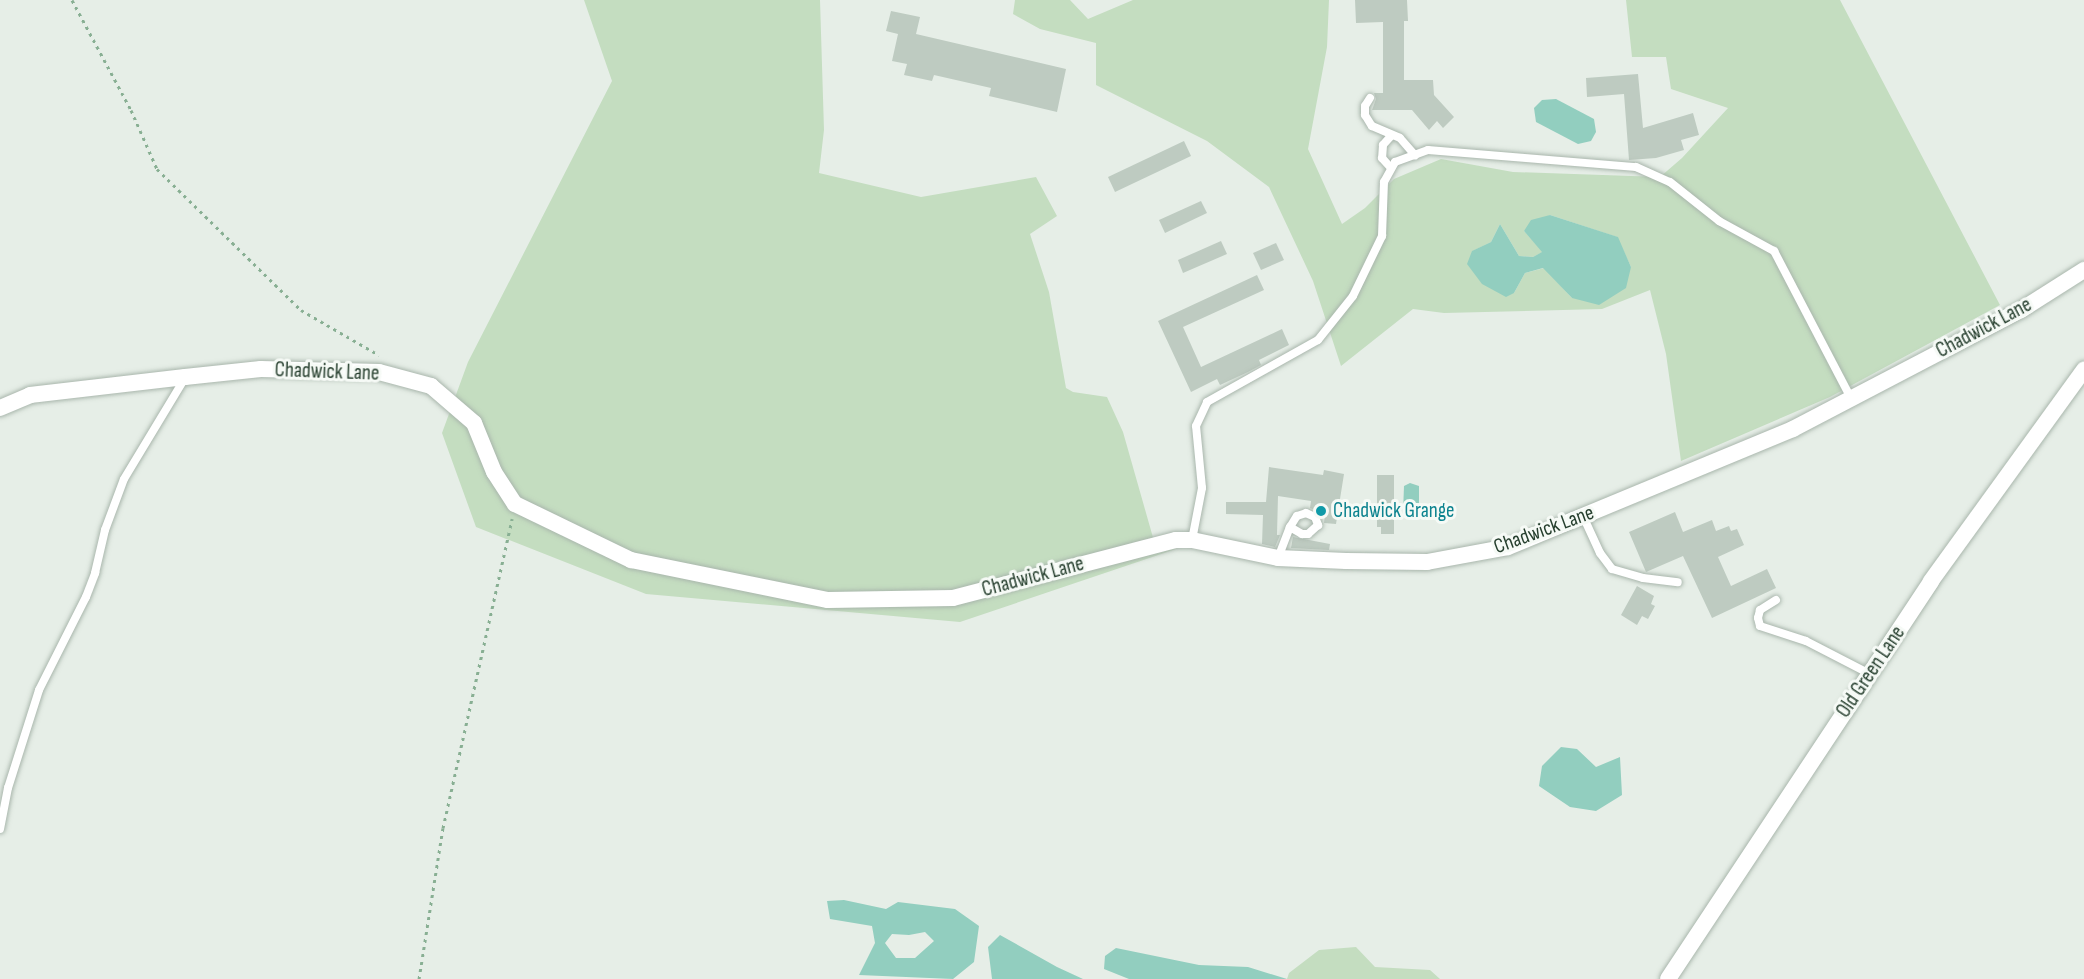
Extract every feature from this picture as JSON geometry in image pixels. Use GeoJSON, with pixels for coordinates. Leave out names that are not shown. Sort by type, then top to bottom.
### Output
{"type":"FeatureCollection","features":[{"type":"Feature","properties":{"kind":"street","name":"Chadwick Lane"},"geometry":{"type":"LineString","coordinates":[[0,408],[30,394],[261,369],[379,372],[431,386],[474,423],[494,472],[515,504],[631,560],[828,600],[953,598],[1176,540],[1192,540],[1278,558],[1427,562],[1508,548],[1793,429],[2021,310],[2084,270]]}},
{"type":"Feature","properties":{"kind":"street","name":"Old Green Lane"},"geometry":{"type":"LineString","coordinates":[[1668,979],[1931,581],[2084,370]]}},
{"type":"Feature","properties":{"kind":"lane"},"geometry":{"type":"LineString","coordinates":[[1370,99],[1365,106],[1365,115],[1372,126],[1400,138],[1415,155]]}},
{"type":"Feature","properties":{"kind":"lane"},"geometry":{"type":"LineString","coordinates":[[1391,136],[1383,145],[1383,158],[1391,168]]}},
{"type":"Feature","properties":{"kind":"lane"},"geometry":{"type":"LineString","coordinates":[[1192,540],[1202,488],[1196,426],[1207,402],[1318,340],[1346,305],[1382,236],[1384,182],[1391,168],[1395,162],[1428,150],[1636,167],[1670,182],[1719,221],[1774,251],[1851,398]]}},
{"type":"Feature","properties":{"kind":"lane"},"geometry":{"type":"LineString","coordinates":[[0,829],[8,788],[39,690],[86,597],[95,573],[105,530],[124,479],[185,377]]}},
{"type":"Feature","properties":{"kind":"lane"},"geometry":{"type":"LineString","coordinates":[[1583,516],[1600,553],[1612,569],[1643,578],[1678,582]]}},
{"type":"Feature","properties":{"kind":"lane"},"geometry":{"type":"LineString","coordinates":[[1278,558],[1290,527]]}},
{"type":"Feature","properties":{"kind":"lane"},"geometry":{"type":"LineString","coordinates":[[1776,600],[1760,610],[1758,618],[1760,626],[1806,641],[1870,674]]}},
{"type":"Feature","properties":{"kind":"path"},"geometry":{"type":"LineString","coordinates":[[72,0],[131,110],[157,169],[301,310],[384,358]]}},
{"type":"Feature","properties":{"kind":"path"},"geometry":{"type":"LineString","coordinates":[[419,979],[443,828],[515,504]]}},
{"type":"Feature","properties":{"kind":"shaded area"},"geometry":{"type":"Polygon","coordinates":[[[584,0],[820,0],[824,130],[819,173],[921,197],[1036,177],[1057,216],[1030,234],[1049,292],[1066,388],[1073,392],[1107,397],[1123,432],[1154,541],[1176,549],[960,622],[646,594],[476,527],[442,433],[468,362],[612,81],[584,0]]]}},
{"type":"Feature","properties":{"kind":"shaded area"},"geometry":{"type":"Polygon","coordinates":[[[1015,0],[1070,0],[1088,19],[1133,0],[1329,0],[1327,47],[1308,149],[1342,224],[1365,208],[1394,179],[1441,159],[1513,172],[1660,177],[1682,158],[1728,108],[1671,89],[1666,57],[1632,57],[1626,0],[1840,0],[2000,305],[1830,397],[1681,461],[1666,354],[1650,290],[1602,309],[1444,313],[1413,309],[1341,366],[1313,281],[1269,187],[1207,141],[1096,85],[1096,43],[1040,29],[1013,14],[1015,0]],[[1550,215],[1524,231],[1543,252],[1533,257],[1519,256],[1500,224],[1491,242],[1473,251],[1514,293],[1525,273],[1544,268],[1572,298],[1631,267],[1617,237],[1550,215]]]}},
{"type":"Feature","properties":{"kind":"shaded area"},"geometry":{"type":"Polygon","coordinates":[[[1556,99],[1594,119],[1596,132],[1591,141],[1578,144],[1536,122],[1534,108],[1542,100],[1556,99]]]}},
{"type":"Feature","properties":{"kind":"shaded area"},"geometry":{"type":"Polygon","coordinates":[[[1550,215],[1618,237],[1631,267],[1626,288],[1599,305],[1572,298],[1543,268],[1525,273],[1514,293],[1506,297],[1482,284],[1467,264],[1472,251],[1491,242],[1500,224],[1519,256],[1533,257],[1542,252],[1524,231],[1531,220],[1550,215]]]}},
{"type":"Feature","properties":{"kind":"shaded area"},"geometry":{"type":"Polygon","coordinates":[[[1410,483],[1419,486],[1419,513],[1403,513],[1404,486],[1410,483]]]}},
{"type":"Feature","properties":{"kind":"shaded area"},"geometry":{"type":"Polygon","coordinates":[[[1561,747],[1577,749],[1596,767],[1620,757],[1622,795],[1596,811],[1570,807],[1539,786],[1542,766],[1561,747]]]}},
{"type":"Feature","properties":{"kind":"shaded area"},"geometry":{"type":"Polygon","coordinates":[[[844,900],[886,909],[898,902],[955,909],[979,926],[974,962],[953,979],[859,975],[875,943],[872,926],[830,919],[827,901],[844,900]],[[925,932],[909,935],[892,934],[885,943],[896,958],[915,958],[934,941],[925,932]]]}},
{"type":"Feature","properties":{"kind":"shaded area"},"geometry":{"type":"Polygon","coordinates":[[[1000,935],[1083,979],[992,979],[988,947],[1000,935]]]}},
{"type":"Feature","properties":{"kind":"shaded area"},"geometry":{"type":"Polygon","coordinates":[[[1356,947],[1375,967],[1430,970],[1440,979],[1287,979],[1289,973],[1319,950],[1356,947]]]}},
{"type":"Feature","properties":{"kind":"shaded area"},"geometry":{"type":"Polygon","coordinates":[[[1116,948],[1199,965],[1248,967],[1287,979],[1129,979],[1104,969],[1105,956],[1116,948]]]}},
{"type":"Feature","properties":{"kind":"building"},"geometry":{"type":"Polygon","coordinates":[[[1355,0],[1407,0],[1408,21],[1404,21],[1404,80],[1433,80],[1434,95],[1454,117],[1443,128],[1437,121],[1429,130],[1412,110],[1372,110],[1376,99],[1374,93],[1383,93],[1383,22],[1356,23],[1355,0]]]}},
{"type":"Feature","properties":{"kind":"building"},"geometry":{"type":"Polygon","coordinates":[[[891,11],[920,17],[916,34],[1066,69],[1057,112],[989,96],[991,88],[934,75],[932,81],[904,75],[907,64],[892,61],[898,34],[886,31],[891,11]]]}},
{"type":"Feature","properties":{"kind":"building"},"geometry":{"type":"Polygon","coordinates":[[[1638,74],[1643,128],[1693,113],[1699,135],[1681,140],[1684,150],[1656,158],[1629,160],[1624,94],[1587,97],[1586,78],[1638,74]]]}},
{"type":"Feature","properties":{"kind":"building"},"geometry":{"type":"Polygon","coordinates":[[[1184,141],[1191,156],[1115,192],[1108,177],[1184,141]]]}},
{"type":"Feature","properties":{"kind":"building"},"geometry":{"type":"Polygon","coordinates":[[[1201,201],[1207,213],[1165,233],[1159,220],[1201,201]]]}},
{"type":"Feature","properties":{"kind":"building"},"geometry":{"type":"Polygon","coordinates":[[[1221,241],[1227,254],[1183,273],[1178,260],[1221,241]]]}},
{"type":"Feature","properties":{"kind":"building"},"geometry":{"type":"Polygon","coordinates":[[[1276,243],[1284,260],[1261,270],[1253,253],[1276,243]]]}},
{"type":"Feature","properties":{"kind":"building"},"geometry":{"type":"Polygon","coordinates":[[[1257,275],[1264,290],[1183,327],[1201,367],[1282,329],[1289,345],[1259,360],[1261,365],[1248,372],[1220,385],[1217,379],[1191,392],[1158,321],[1257,275]]]}},
{"type":"Feature","properties":{"kind":"building"},"geometry":{"type":"Polygon","coordinates":[[[1269,467],[1323,475],[1324,470],[1344,474],[1336,524],[1324,523],[1325,514],[1310,508],[1311,501],[1278,496],[1277,535],[1280,535],[1275,547],[1262,544],[1263,515],[1226,514],[1226,502],[1266,502],[1269,467]]]}},
{"type":"Feature","properties":{"kind":"building"},"geometry":{"type":"Polygon","coordinates":[[[1377,475],[1394,475],[1394,534],[1381,534],[1381,527],[1377,527],[1377,475]]]}},
{"type":"Feature","properties":{"kind":"building"},"geometry":{"type":"Polygon","coordinates":[[[1675,512],[1683,532],[1712,520],[1716,531],[1729,526],[1731,531],[1737,529],[1744,545],[1718,557],[1731,586],[1767,569],[1776,588],[1712,618],[1683,556],[1646,572],[1629,532],[1675,512]]]}},
{"type":"Feature","properties":{"kind":"building"},"geometry":{"type":"Polygon","coordinates":[[[1293,537],[1330,544],[1329,550],[1291,548],[1293,537]]]}},
{"type":"Feature","properties":{"kind":"building"},"geometry":{"type":"Polygon","coordinates":[[[1637,586],[1654,596],[1651,604],[1655,606],[1648,619],[1642,616],[1637,625],[1621,615],[1637,586]]]}},
{"type":"Feature","properties":{"kind":"place","name":"Chadwick Grange"},"geometry":{"type":"Point","coordinates":[1321,511]}}]}
